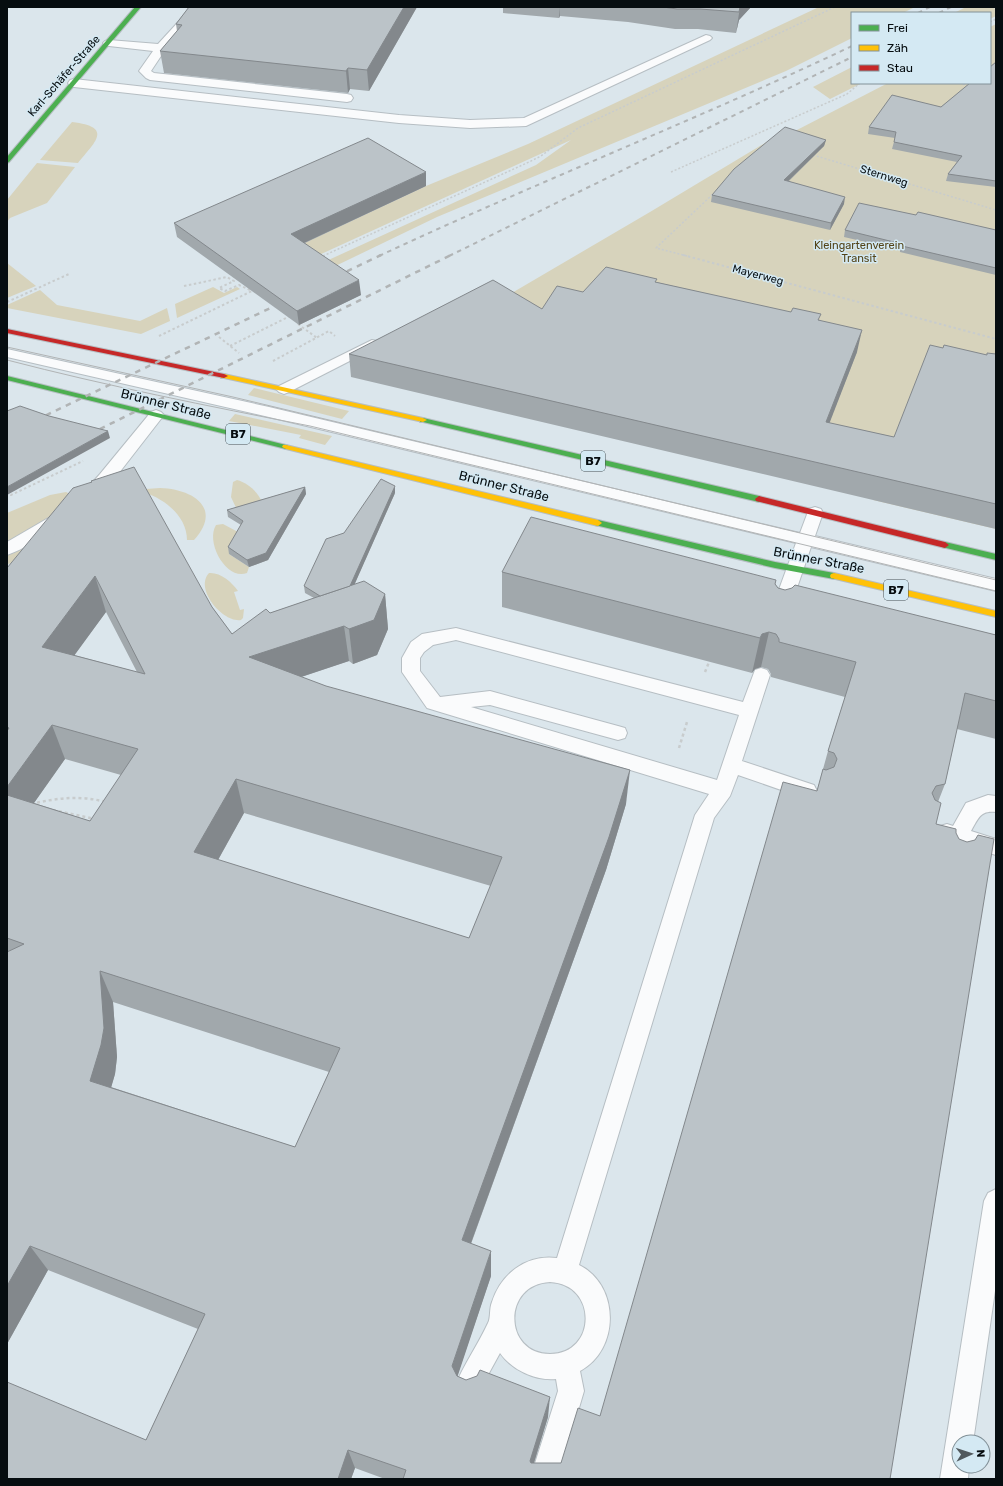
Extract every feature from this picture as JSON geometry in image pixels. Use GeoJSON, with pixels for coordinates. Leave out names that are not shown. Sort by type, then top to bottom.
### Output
{"type":"FeatureCollection","features":[{"type":"Feature","properties":{"kind":"main road","name":"Karl-Schäfer-Straße"},"geometry":{"type":"LineString","coordinates":[[7,161],[109,43],[138,7]]}},
{"type":"Feature","properties":{"kind":"main road","name":"B7"},"geometry":{"type":"LineString","coordinates":[[7,331],[284,389],[716,489],[996,557]]}},
{"type":"Feature","properties":{"kind":"main road","name":"Brünner Straße"},"geometry":{"type":"LineString","coordinates":[[7,378],[700,548],[864,582],[996,614]]}},
{"type":"Feature","properties":{"kind":"lane"},"geometry":{"type":"LineString","coordinates":[[198,7],[161,48],[145,71],[150,76],[347,98]]}},
{"type":"Feature","properties":{"kind":"lane"},"geometry":{"type":"LineString","coordinates":[[74,83],[399,119],[470,124],[526,122],[706,38]]}},
{"type":"Feature","properties":{"kind":"lane"},"geometry":{"type":"LineString","coordinates":[[109,43],[161,48]]}},
{"type":"Feature","properties":{"kind":"lane"},"geometry":{"type":"LineString","coordinates":[[284,389],[385,338]]}},
{"type":"Feature","properties":{"kind":"lane"},"geometry":{"type":"LineString","coordinates":[[7,353],[285,416],[996,585]]}},
{"type":"Feature","properties":{"kind":"lane"},"geometry":{"type":"LineString","coordinates":[[7,549],[35,534],[74,508],[106,478],[156,414]]}},
{"type":"Feature","properties":{"kind":"lane"},"geometry":{"type":"LineString","coordinates":[[778,618],[815,513]]}},
{"type":"Feature","properties":{"kind":"lane"},"geometry":{"type":"LineString","coordinates":[[723,790],[434,703],[411,672],[411,658],[417,647],[428,639],[441,635],[456,634],[748,710]]}},
{"type":"Feature","properties":{"kind":"lane"},"geometry":{"type":"LineString","coordinates":[[565,1271],[705,815],[723,790],[748,710],[761,675]]}},
{"type":"Feature","properties":{"kind":"lane"},"geometry":{"type":"LineString","coordinates":[[434,703],[490,698],[618,734]]}},
{"type":"Feature","properties":{"kind":"lane"},"geometry":{"type":"LineString","coordinates":[[731,765],[816,794]]}},
{"type":"Feature","properties":{"kind":"lane"},"geometry":{"type":"LineString","coordinates":[[954,865],[958,836],[973,809],[988,803],[996,804]]}},
{"type":"Feature","properties":{"kind":"lane"},"geometry":{"type":"LineString","coordinates":[[930,827],[996,846]]}},
{"type":"Feature","properties":{"kind":"lane"},"geometry":{"type":"LineString","coordinates":[[961,1434],[996,1201]]}},
{"type":"Feature","properties":{"kind":"lane"},"geometry":{"type":"LineString","coordinates":[[548,1268],[565,1271],[578,1279],[588,1290],[596,1305],[598,1320],[595,1336],[587,1350],[575,1361],[561,1367],[545,1367],[530,1363],[516,1353],[507,1339],[502,1323],[502,1306],[509,1291],[520,1278],[533,1271],[548,1268]]}},
{"type":"Feature","properties":{"kind":"lane"},"geometry":{"type":"LineString","coordinates":[[468,1386],[502,1323]]}},
{"type":"Feature","properties":{"kind":"lane"},"geometry":{"type":"LineString","coordinates":[[544,1479],[571,1391],[566,1364]]}},
{"type":"Feature","properties":{"kind":"path"},"geometry":{"type":"LineString","coordinates":[[317,259],[529,162],[541,156],[578,128],[835,7]]}},
{"type":"Feature","properties":{"kind":"path"},"geometry":{"type":"LineString","coordinates":[[671,172],[847,94],[859,84]]}},
{"type":"Feature","properties":{"kind":"path"},"geometry":{"type":"LineString","coordinates":[[962,84],[970,87]]}},
{"type":"Feature","properties":{"kind":"path","name":"Sternweg"},"geometry":{"type":"LineString","coordinates":[[810,154],[996,210]]}},
{"type":"Feature","properties":{"kind":"path","name":"Mayerweg"},"geometry":{"type":"LineString","coordinates":[[718,190],[656,248],[996,339]]}},
{"type":"Feature","properties":{"kind":"path"},"geometry":{"type":"LineString","coordinates":[[7,302],[69,274]]}},
{"type":"Feature","properties":{"kind":"path"},"geometry":{"type":"LineString","coordinates":[[184,286],[227,277],[234,281],[219,288],[225,291],[239,285],[259,295]]}},
{"type":"Feature","properties":{"kind":"path"},"geometry":{"type":"LineString","coordinates":[[124,355],[259,288]]}},
{"type":"Feature","properties":{"kind":"path"},"geometry":{"type":"LineString","coordinates":[[282,312],[317,338]]}},
{"type":"Feature","properties":{"kind":"path"},"geometry":{"type":"LineString","coordinates":[[230,346],[293,314]]}},
{"type":"Feature","properties":{"kind":"path"},"geometry":{"type":"LineString","coordinates":[[271,362],[329,332],[337,338]]}},
{"type":"Feature","properties":{"kind":"path"},"geometry":{"type":"LineString","coordinates":[[219,337],[240,354]]}},
{"type":"Feature","properties":{"kind":"path"},"geometry":{"type":"LineString","coordinates":[[7,491],[11,495],[89,458]]}},
{"type":"Feature","properties":{"kind":"path"},"geometry":{"type":"LineString","coordinates":[[670,774],[709,662]]}},
{"type":"Feature","properties":{"kind":"path"},"geometry":{"type":"LineString","coordinates":[[36,808],[28,806],[68,796],[79,796],[110,803]]}},
{"type":"Feature","properties":{"kind":"path"},"geometry":{"type":"LineString","coordinates":[[50,810],[63,811],[101,821]]}},
{"type":"Feature","properties":{"kind":"green space"},"geometry":{"type":"Polygon","coordinates":[[[819,7],[915,7],[905,12],[851,12],[851,38],[786,71],[437,217],[296,285],[287,279],[536,165],[571,140],[262,281],[232,277],[426,186],[528,144],[819,7]]]}},
{"type":"Feature","properties":{"kind":"green space"},"geometry":{"type":"Polygon","coordinates":[[[966,7],[990,7],[996,9],[996,16],[991,18],[991,12],[956,12],[966,7]]]}},
{"type":"Feature","properties":{"kind":"green space","name":"Kleingartenverein Transit"},"geometry":{"type":"Polygon","coordinates":[[[996,24],[996,529],[873,500],[887,459],[821,445],[835,406],[681,422],[505,297],[783,132],[795,131],[886,84],[991,84],[991,26],[996,24]]]}},
{"type":"Feature","properties":{"kind":"green space"},"geometry":{"type":"Polygon","coordinates":[[[851,68],[851,84],[860,84],[830,99],[813,87],[851,68]]]}},
{"type":"Feature","properties":{"kind":"green space"},"geometry":{"type":"Polygon","coordinates":[[[72,122],[85,124],[97,132],[95,142],[78,163],[40,160],[72,122]]]}},
{"type":"Feature","properties":{"kind":"green space"},"geometry":{"type":"Polygon","coordinates":[[[37,163],[75,167],[47,203],[10,218],[7,222],[7,200],[37,163]]]}},
{"type":"Feature","properties":{"kind":"green space"},"geometry":{"type":"Polygon","coordinates":[[[7,263],[36,286],[7,298],[7,263]]]}},
{"type":"Feature","properties":{"kind":"green space"},"geometry":{"type":"Polygon","coordinates":[[[213,287],[224,293],[237,287],[240,289],[177,318],[175,304],[213,287]]]}},
{"type":"Feature","properties":{"kind":"green space"},"geometry":{"type":"Polygon","coordinates":[[[40,290],[57,305],[140,321],[167,308],[170,321],[141,334],[7,308],[7,305],[40,290]]]}},
{"type":"Feature","properties":{"kind":"green space"},"geometry":{"type":"Polygon","coordinates":[[[254,388],[349,411],[342,419],[248,395],[254,388]]]}},
{"type":"Feature","properties":{"kind":"green space"},"geometry":{"type":"Polygon","coordinates":[[[235,414],[332,436],[325,445],[299,438],[301,435],[229,421],[235,414]]]}},
{"type":"Feature","properties":{"kind":"green space"},"geometry":{"type":"Polygon","coordinates":[[[237,480],[252,488],[262,502],[238,512],[231,497],[233,482],[237,480]]]}},
{"type":"Feature","properties":{"kind":"green space"},"geometry":{"type":"Polygon","coordinates":[[[160,488],[183,492],[193,496],[200,502],[205,510],[206,519],[202,529],[194,540],[187,540],[183,524],[174,510],[161,500],[146,493],[146,489],[160,488]]]}},
{"type":"Feature","properties":{"kind":"green space"},"geometry":{"type":"Polygon","coordinates":[[[66,492],[72,495],[14,563],[7,564],[7,513],[50,495],[66,492]]]}},
{"type":"Feature","properties":{"kind":"green space"},"geometry":{"type":"Polygon","coordinates":[[[223,524],[238,532],[229,554],[249,567],[247,573],[239,574],[232,571],[220,559],[213,541],[213,533],[216,525],[223,524]]]}},
{"type":"Feature","properties":{"kind":"green space"},"geometry":{"type":"Polygon","coordinates":[[[209,573],[217,574],[225,578],[238,591],[234,592],[240,610],[244,609],[243,618],[241,620],[226,616],[213,604],[205,588],[205,580],[209,573]]]}},
{"type":"Feature","properties":{"kind":"building"},"geometry":{"type":"Polygon","coordinates":[[[189,7],[404,7],[367,70],[348,68],[346,71],[160,51],[182,25],[176,24],[189,7]]]}},
{"type":"Feature","properties":{"kind":"building"},"geometry":{"type":"Polygon","coordinates":[[[663,7],[740,7],[739,12],[663,7]]]}},
{"type":"Feature","properties":{"kind":"building"},"geometry":{"type":"Polygon","coordinates":[[[996,62],[996,181],[948,174],[962,156],[894,142],[896,132],[869,127],[892,95],[941,107],[969,84],[991,84],[991,66],[996,62]]]}},
{"type":"Feature","properties":{"kind":"building"},"geometry":{"type":"Polygon","coordinates":[[[785,127],[826,140],[784,180],[845,197],[831,223],[712,195],[734,169],[785,127]]]}},
{"type":"Feature","properties":{"kind":"building"},"geometry":{"type":"Polygon","coordinates":[[[368,138],[426,172],[291,234],[359,280],[297,311],[174,223],[368,138]]]}},
{"type":"Feature","properties":{"kind":"building"},"geometry":{"type":"Polygon","coordinates":[[[859,203],[916,215],[918,212],[996,230],[996,268],[902,246],[902,244],[845,230],[859,203]]]}},
{"type":"Feature","properties":{"kind":"building"},"geometry":{"type":"Polygon","coordinates":[[[606,267],[657,279],[655,282],[791,312],[793,308],[821,314],[818,320],[862,330],[826,422],[894,437],[930,345],[943,348],[944,345],[987,355],[987,353],[996,354],[996,504],[349,354],[493,280],[542,309],[557,286],[583,292],[606,267]]]}},
{"type":"Feature","properties":{"kind":"building"},"geometry":{"type":"Polygon","coordinates":[[[20,406],[49,416],[108,431],[7,487],[7,411],[20,406]]]}},
{"type":"Feature","properties":{"kind":"building"},"geometry":{"type":"Polygon","coordinates":[[[134,467],[212,607],[232,634],[266,609],[270,613],[364,581],[385,594],[374,620],[349,629],[344,626],[249,657],[326,686],[630,770],[609,837],[462,1240],[491,1251],[452,1366],[457,1376],[466,1380],[477,1376],[480,1370],[550,1397],[530,1461],[531,1463],[561,1463],[578,1408],[600,1416],[783,782],[817,791],[823,769],[826,770],[834,767],[837,759],[834,753],[828,751],[856,662],[779,642],[776,634],[769,632],[762,634],[760,638],[502,572],[531,517],[776,580],[775,584],[778,588],[785,590],[792,588],[795,585],[996,635],[996,701],[965,693],[945,784],[936,786],[932,793],[935,800],[941,803],[936,824],[956,829],[959,839],[967,842],[975,840],[978,835],[994,839],[890,1479],[403,1479],[406,1470],[348,1450],[338,1479],[7,1479],[7,1382],[146,1440],[205,1314],[30,1246],[7,1286],[7,952],[24,944],[7,938],[7,795],[90,821],[138,749],[52,725],[7,787],[7,731],[9,728],[7,727],[7,568],[73,488],[92,482],[91,481],[134,467]],[[95,576],[42,647],[145,674],[95,576]],[[236,779],[194,852],[469,938],[502,857],[236,779]],[[100,971],[104,1028],[101,1045],[90,1081],[295,1147],[340,1048],[100,971]]]}},
{"type":"Feature","properties":{"kind":"building"},"geometry":{"type":"Polygon","coordinates":[[[381,479],[395,486],[350,586],[320,596],[304,586],[326,539],[344,533],[381,479]]]}},
{"type":"Feature","properties":{"kind":"building"},"geometry":{"type":"Polygon","coordinates":[[[305,487],[266,553],[247,560],[228,547],[243,521],[227,510],[305,487]]]}},
{"type":"Feature","properties":{"kind":"tram line"},"geometry":{"type":"LineString","coordinates":[[7,347],[233,397],[996,580]]}},
{"type":"Feature","properties":{"kind":"tram line"},"geometry":{"type":"LineString","coordinates":[[7,360],[120,387],[310,426],[996,591]]}},
{"type":"Feature","properties":{"kind":"railway"},"geometry":{"type":"LineString","coordinates":[[920,12],[930,7]]}},
{"type":"Feature","properties":{"kind":"railway"},"geometry":{"type":"LineString","coordinates":[[941,12],[951,7]]}},
{"type":"Feature","properties":{"kind":"railway"},"geometry":{"type":"LineString","coordinates":[[379,256],[734,100],[851,46]]}},
{"type":"Feature","properties":{"kind":"railway"},"geometry":{"type":"LineString","coordinates":[[449,256],[851,57]]}},
{"type":"Feature","properties":{"kind":"railway"},"geometry":{"type":"LineString","coordinates":[[337,276],[381,255]]}},
{"type":"Feature","properties":{"kind":"railway"},"geometry":{"type":"LineString","coordinates":[[90,434],[451,255]]}},
{"type":"Feature","properties":{"kind":"railway"},"geometry":{"type":"LineString","coordinates":[[36,420],[283,302]]}},
{"type":"Feature","properties":{"kind":"traffic: fast"},"geometry":{"type":"LineString","coordinates":[[7,161],[138,7]]}},
{"type":"Feature","properties":{"kind":"traffic: fast"},"geometry":{"type":"LineString","coordinates":[[7,378],[286,447]]}},
{"type":"Feature","properties":{"kind":"traffic: fast"},"geometry":{"type":"LineString","coordinates":[[423,420],[759,499]]}},
{"type":"Feature","properties":{"kind":"traffic: fast"},"geometry":{"type":"LineString","coordinates":[[598,523],[775,565],[834,576]]}},
{"type":"Feature","properties":{"kind":"traffic: fast"},"geometry":{"type":"LineString","coordinates":[[945,545],[996,557]]}},
{"type":"Feature","properties":{"kind":"traffic: slow"},"geometry":{"type":"LineString","coordinates":[[224,376],[423,420]]}},
{"type":"Feature","properties":{"kind":"traffic: slow"},"geometry":{"type":"LineString","coordinates":[[286,447],[598,523]]}},
{"type":"Feature","properties":{"kind":"traffic: slow"},"geometry":{"type":"LineString","coordinates":[[834,576],[996,614]]}},
{"type":"Feature","properties":{"kind":"traffic: jam"},"geometry":{"type":"LineString","coordinates":[[7,331],[224,376]]}},
{"type":"Feature","properties":{"kind":"traffic: jam"},"geometry":{"type":"LineString","coordinates":[[759,499],[945,545]]}}]}
